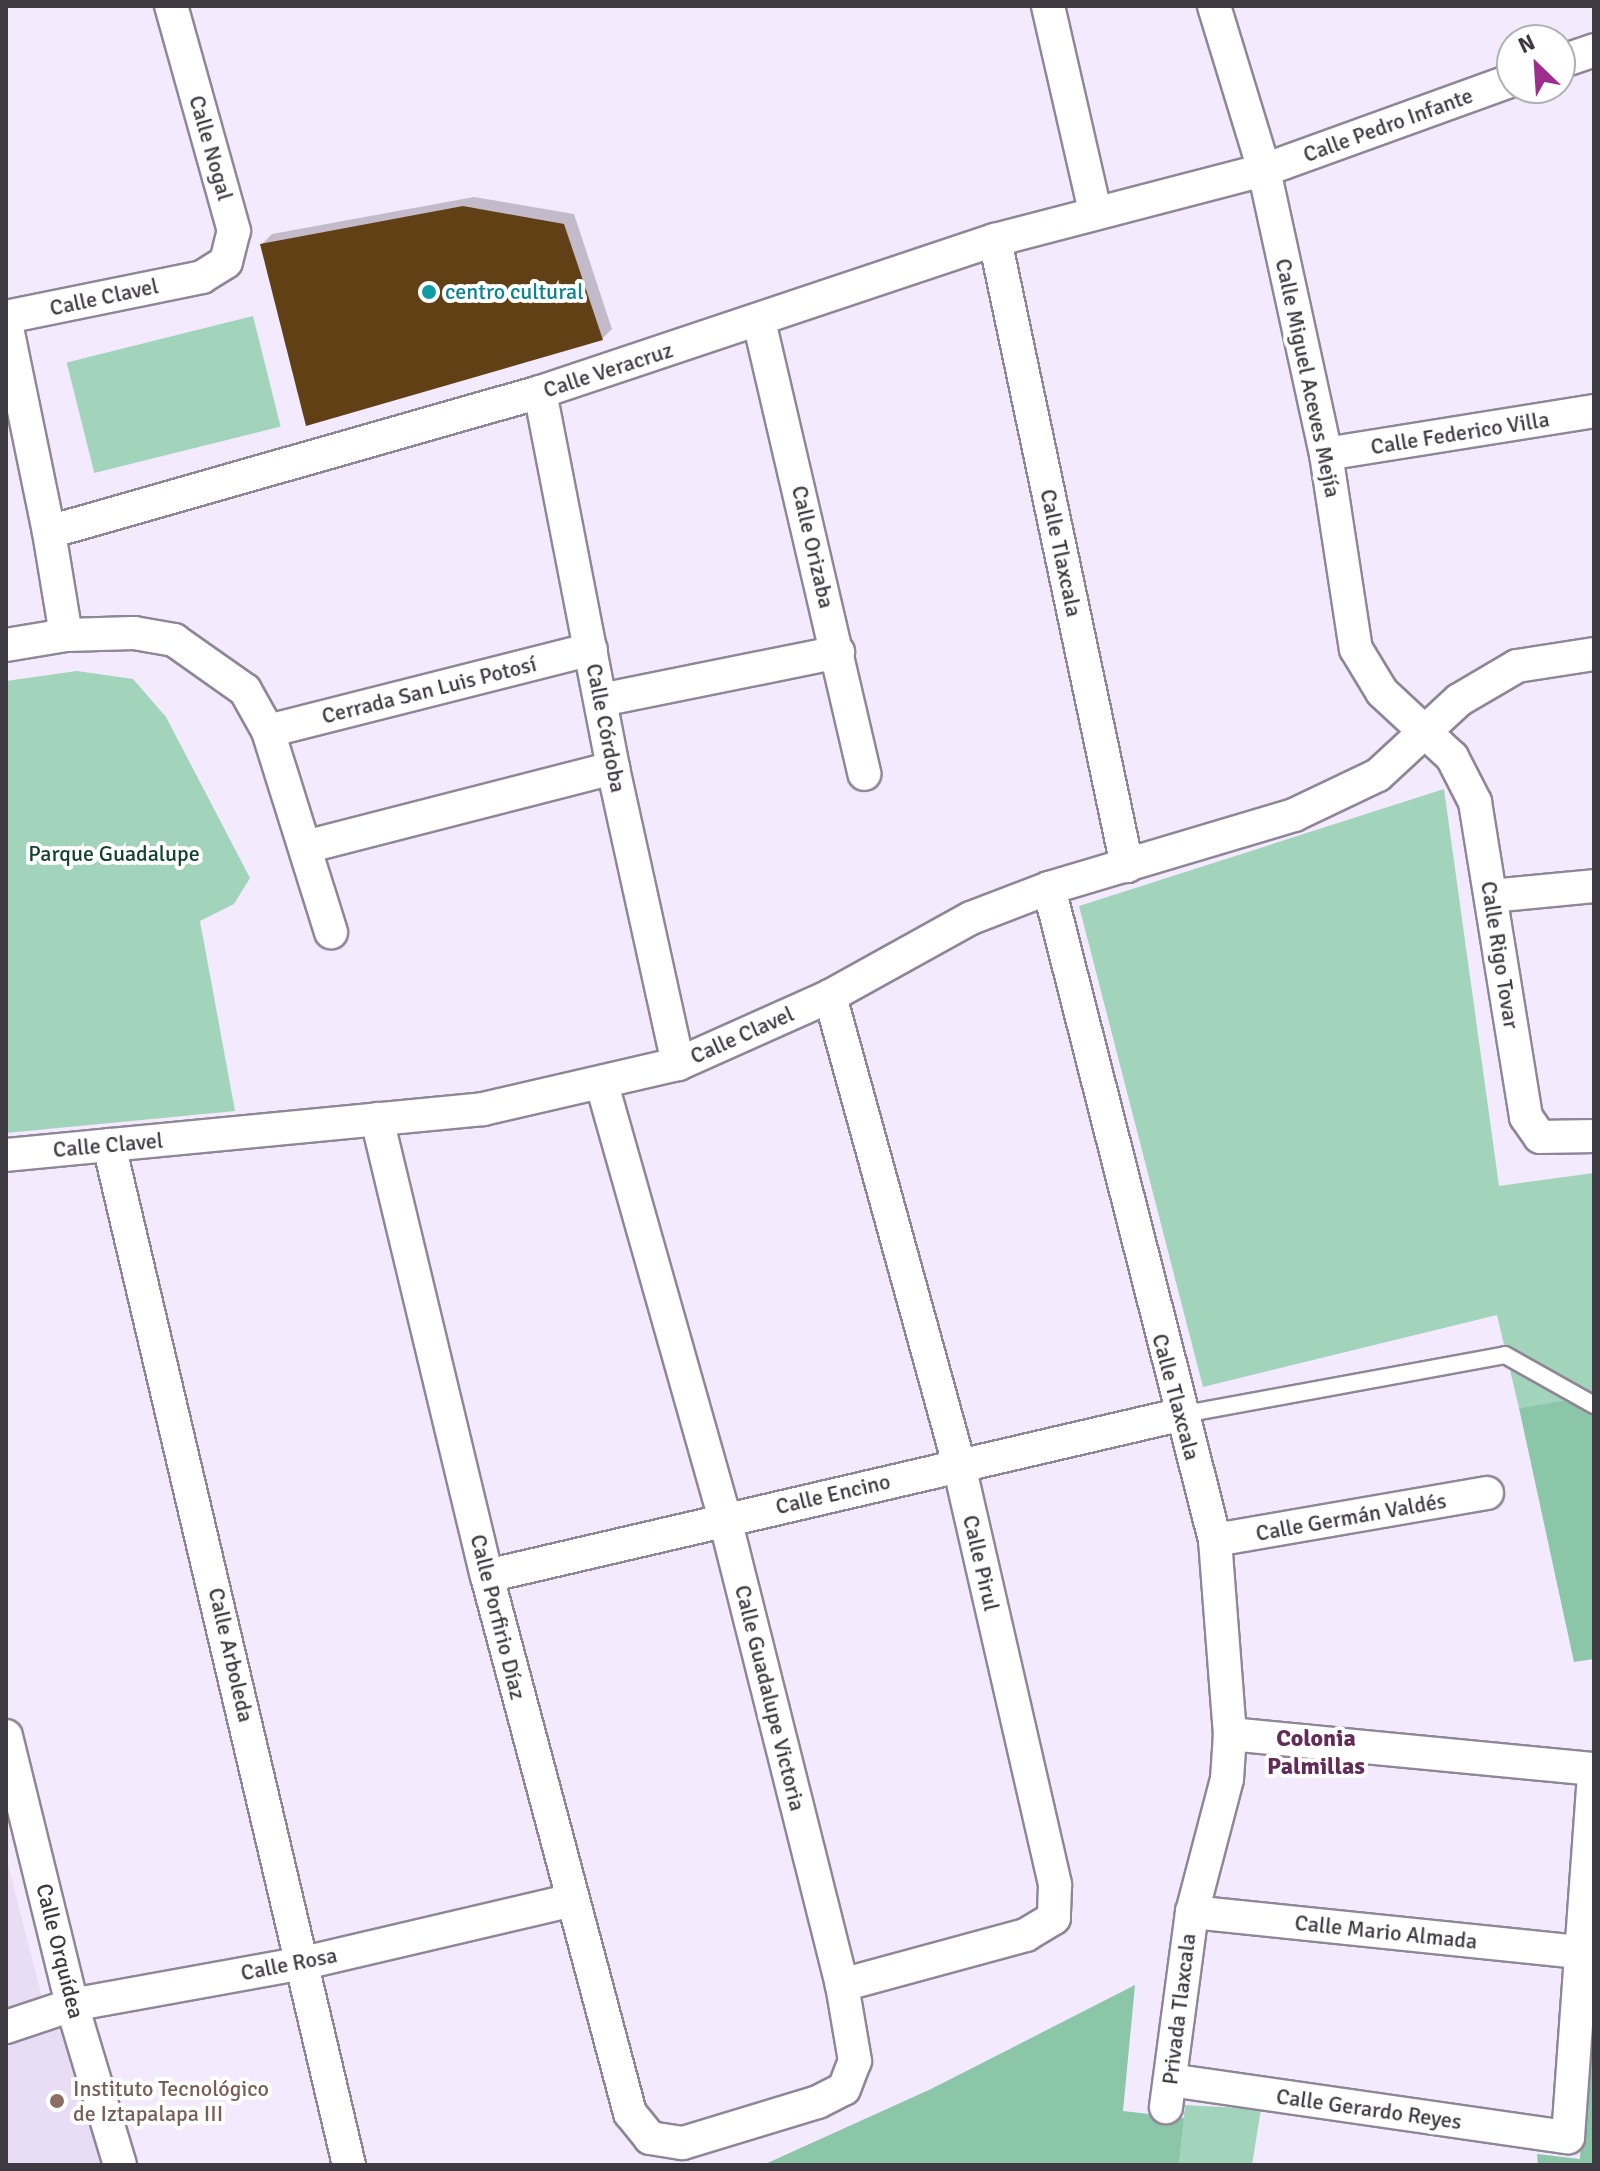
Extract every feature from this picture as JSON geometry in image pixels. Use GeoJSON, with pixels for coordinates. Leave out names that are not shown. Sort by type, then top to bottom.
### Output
{"type":"FeatureCollection","features":[{"type":"Feature","properties":{"kind":"street","name":"Calle Nogal"},"geometry":{"type":"LineString","coordinates":[[171,6],[234,231],[226,262],[202,277]]}},
{"type":"Feature","properties":{"kind":"street"},"geometry":{"type":"LineString","coordinates":[[1048,6],[1095,211]]}},
{"type":"Feature","properties":{"kind":"street","name":"Calle Miguel Aceves Mejía"},"geometry":{"type":"LineString","coordinates":[[1214,6],[1264,170],[1326,454],[1356,649],[1382,692],[1423,734]]}},
{"type":"Feature","properties":{"kind":"street","name":"Calle Pedro Infante"},"geometry":{"type":"LineString","coordinates":[[1264,170],[1496,86]]}},
{"type":"Feature","properties":{"kind":"street","name":"Calle Veracruz"},"geometry":{"type":"LineString","coordinates":[[49,532],[540,392],[995,240],[1095,211],[1264,170]]}},
{"type":"Feature","properties":{"kind":"street","name":"Calle Tlaxcala"},"geometry":{"type":"LineString","coordinates":[[995,240],[1127,866]]}},
{"type":"Feature","properties":{"kind":"street","name":"Calle Clavel"},"geometry":{"type":"LineString","coordinates":[[6,320],[202,277]]}},
{"type":"Feature","properties":{"kind":"street"},"geometry":{"type":"LineString","coordinates":[[6,320],[49,532],[66,635]]}},
{"type":"Feature","properties":{"kind":"street","name":"Calle Orizaba"},"geometry":{"type":"LineString","coordinates":[[759,321],[864,774]]}},
{"type":"Feature","properties":{"kind":"street","name":"Calle Córdoba"},"geometry":{"type":"LineString","coordinates":[[540,392],[613,768],[678,1064]]}},
{"type":"Feature","properties":{"kind":"street","name":"Calle Federico Villa"},"geometry":{"type":"LineString","coordinates":[[1326,454],[1594,411]]}},
{"type":"Feature","properties":{"kind":"street"},"geometry":{"type":"LineString","coordinates":[[6,645],[66,635],[134,633],[174,640],[245,690],[268,731],[331,932]]}},
{"type":"Feature","properties":{"kind":"street","name":"Cerrada San Luis Potosí"},"geometry":{"type":"LineString","coordinates":[[268,731],[591,649]]}},
{"type":"Feature","properties":{"kind":"street"},"geometry":{"type":"LineString","coordinates":[[601,700],[838,652]]}},
{"type":"Feature","properties":{"kind":"street","name":"Calle Clavel"},"geometry":{"type":"LineString","coordinates":[[6,1155],[483,1109],[678,1064],[830,996],[971,918],[1049,888],[1294,815],[1378,775],[1459,700],[1517,666],[1594,654]]}},
{"type":"Feature","properties":{"kind":"street","name":"Calle Rigo Tovar"},"geometry":{"type":"LineString","coordinates":[[1423,734],[1452,757],[1475,802],[1526,1117],[1540,1137],[1594,1136]]}},
{"type":"Feature","properties":{"kind":"street"},"geometry":{"type":"LineString","coordinates":[[305,847],[613,768]]}},
{"type":"Feature","properties":{"kind":"street"},"geometry":{"type":"LineString","coordinates":[[1491,896],[1594,886]]}},
{"type":"Feature","properties":{"kind":"street","name":"Calle Tlaxcala"},"geometry":{"type":"LineString","coordinates":[[1049,888],[1179,1415],[1215,1540],[1230,1734],[1227,1779],[1192,1912]]}},
{"type":"Feature","properties":{"kind":"street","name":"Calle Pirul"},"geometry":{"type":"LineString","coordinates":[[830,996],[959,1465],[1055,1885],[1054,1918],[1026,1935],[842,1985]]}},
{"type":"Feature","properties":{"kind":"street","name":"Calle Guadalupe Victoria"},"geometry":{"type":"LineString","coordinates":[[601,1082],[725,1519],[842,1985],[855,2061],[844,2089],[818,2102],[683,2143],[650,2138],[630,2113]]}},
{"type":"Feature","properties":{"kind":"street","name":"Calle Porfirio Díaz"},"geometry":{"type":"LineString","coordinates":[[377,1119],[487,1576],[630,2113]]}},
{"type":"Feature","properties":{"kind":"street","name":"Calle Arboleda"},"geometry":{"type":"LineString","coordinates":[[109,1145],[304,1963],[349,2165]]}},
{"type":"Feature","properties":{"kind":"street","name":"Calle Encino"},"geometry":{"type":"LineString","coordinates":[[487,1576],[1179,1415]]}},
{"type":"Feature","properties":{"kind":"street","name":"Calle Germán Valdés"},"geometry":{"type":"LineString","coordinates":[[1215,1540],[1487,1493]]}},
{"type":"Feature","properties":{"kind":"street"},"geometry":{"type":"LineString","coordinates":[[1230,1734],[1594,1771],[1580,1952]]}},
{"type":"Feature","properties":{"kind":"street","name":"Calle Orquídea"},"geometry":{"type":"LineString","coordinates":[[6,1736],[72,2005],[120,2165]]}},
{"type":"Feature","properties":{"kind":"street","name":"Calle Rosa"},"geometry":{"type":"LineString","coordinates":[[6,2027],[72,2005],[304,1963],[572,1900]]}},
{"type":"Feature","properties":{"kind":"street","name":"Calle Mario Almada"},"geometry":{"type":"LineString","coordinates":[[1192,1912],[1580,1952]]}},
{"type":"Feature","properties":{"kind":"street","name":"Privada Tlaxcala"},"geometry":{"type":"LineString","coordinates":[[1168,2094],[1192,1912]]}},
{"type":"Feature","properties":{"kind":"street","name":"Calle Gerardo Reyes"},"geometry":{"type":"LineString","coordinates":[[1168,2094],[1568,2137],[1580,1952]]}},
{"type":"Feature","properties":{"kind":"lane"},"geometry":{"type":"LineString","coordinates":[[1179,1415],[1505,1355],[1594,1405]]}},
{"type":"Feature","properties":{"kind":"shaded area"},"geometry":{"type":"Polygon","coordinates":[[[6,1857],[43,2001],[6,2012],[6,1857]]]}},
{"type":"Feature","properties":{"kind":"shaded area","name":"Instituto Tecnológico de Iztapalapa III"},"geometry":{"type":"Polygon","coordinates":[[[85,2009],[123,2165],[6,2165],[6,2037],[85,2009]]]}},
{"type":"Feature","properties":{"kind":"green space"},"geometry":{"type":"Polygon","coordinates":[[[253,316],[281,427],[94,473],[67,362],[253,316]]]}},
{"type":"Feature","properties":{"kind":"green space","name":"Parque Guadalupe"},"geometry":{"type":"Polygon","coordinates":[[[77,671],[133,679],[166,717],[250,878],[234,904],[200,921],[235,1111],[6,1133],[6,681],[77,671]]]}},
{"type":"Feature","properties":{"kind":"green space"},"geometry":{"type":"Polygon","coordinates":[[[1444,789],[1499,1186],[1594,1173],[1594,1395],[1519,1408],[1497,1315],[1203,1387],[1079,906],[1444,789]]]}},
{"type":"Feature","properties":{"kind":"green space"},"geometry":{"type":"Polygon","coordinates":[[[1594,1395],[1594,1659],[1574,1662],[1519,1408],[1594,1395]]]}},
{"type":"Feature","properties":{"kind":"green space"},"geometry":{"type":"Polygon","coordinates":[[[1594,1914],[1594,2165],[1538,2165],[1537,2154],[1580,2159],[1587,1934],[1594,1914]]]}},
{"type":"Feature","properties":{"kind":"green space"},"geometry":{"type":"Polygon","coordinates":[[[1135,1985],[1123,2111],[1184,2118],[1179,2165],[763,2165],[931,2089],[1135,1985]]]}},
{"type":"Feature","properties":{"kind":"green space"},"geometry":{"type":"Polygon","coordinates":[[[1185,2105],[1261,2109],[1252,2165],[1179,2165],[1185,2105]]]}},
{"type":"Feature","properties":{"kind":"building","name":"centro cultural"},"geometry":{"type":"Polygon","coordinates":[[[463,206],[564,224],[603,340],[306,426],[260,244],[463,206]]]}},
{"type":"Feature","properties":{"kind":"place","name":"centro cultural"},"geometry":{"type":"Point","coordinates":[429,292]}},
{"type":"Feature","properties":{"kind":"place","name":"Instituto Tecnológico de Iztapalapa III"},"geometry":{"type":"Point","coordinates":[57,2101]}},
{"type":"Feature","properties":{"kind":"district","name":"Colonia Palmillas"},"geometry":{"type":"Point","coordinates":[1316,1753]}}]}
